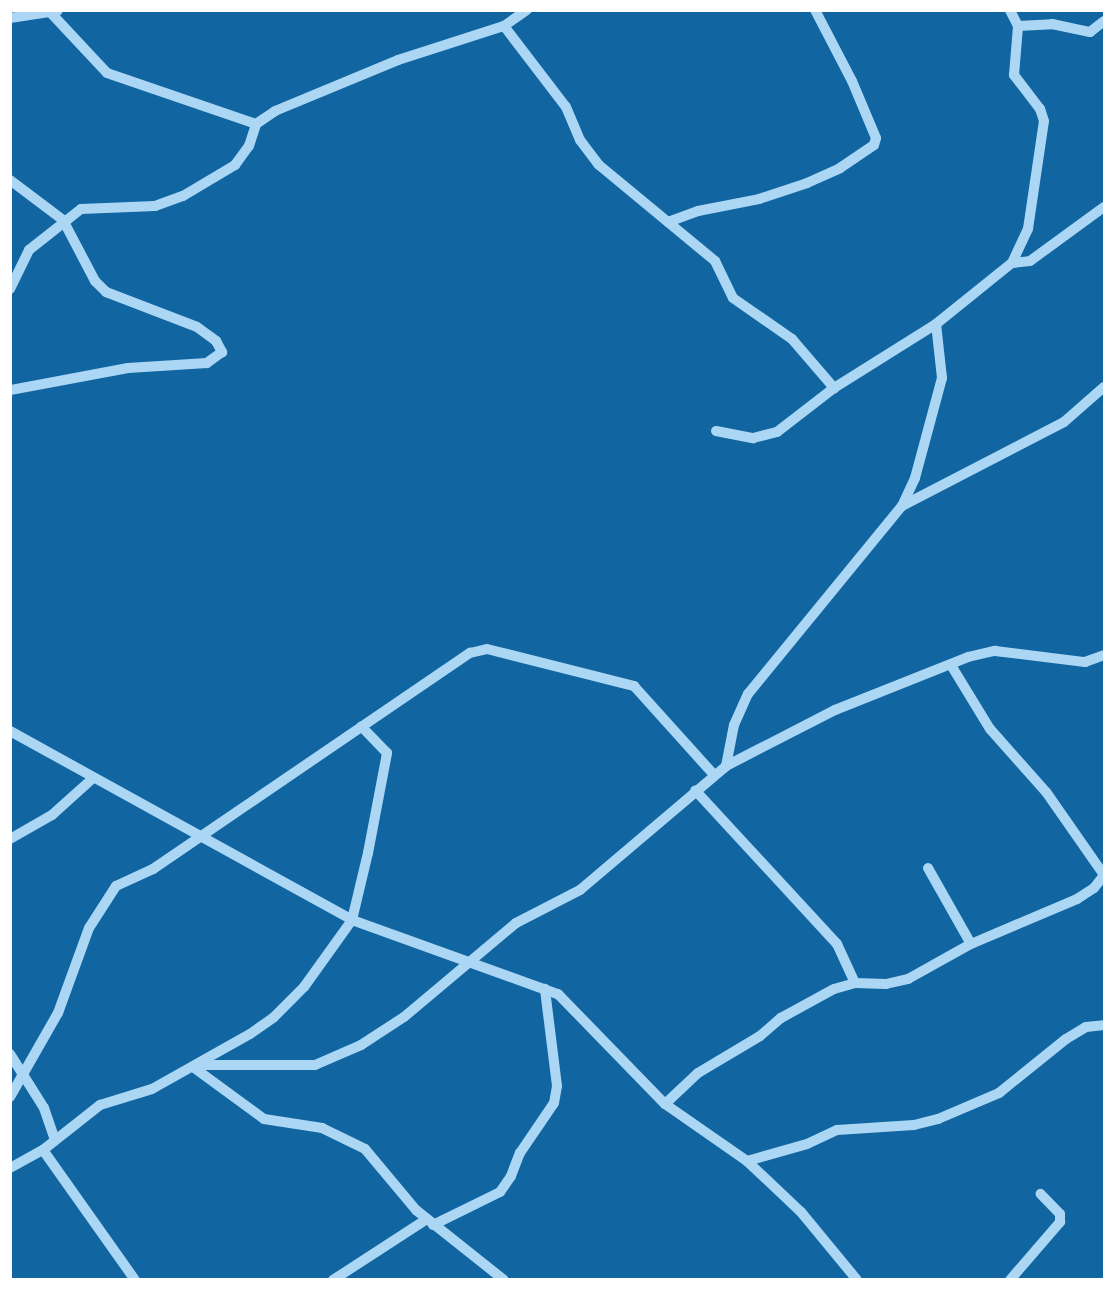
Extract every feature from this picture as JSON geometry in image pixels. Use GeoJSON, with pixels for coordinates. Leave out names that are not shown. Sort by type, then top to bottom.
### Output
{"type":"FeatureCollection","features":[{"type":"Feature","properties":{"kind":"street"},"geometry":{"type":"LineString","coordinates":[[10,289],[29,250],[63,220],[81,209],[155,206],[183,196],[235,165],[249,146],[256,124],[296,101],[398,60],[504,26],[527,10]]}},
{"type":"Feature","properties":{"kind":"street"},"geometry":{"type":"LineString","coordinates":[[668,222],[698,211],[759,199],[807,183],[840,168],[874,145],[876,138],[852,81],[815,10]]}},
{"type":"Feature","properties":{"kind":"street"},"geometry":{"type":"LineString","coordinates":[[716,431],[753,438],[766,436],[834,388],[936,324],[1012,263],[1028,229],[1044,121],[1040,109],[1014,75],[1018,26],[1010,10]]}},
{"type":"Feature","properties":{"kind":"street"},"geometry":{"type":"LineString","coordinates":[[10,18],[54,11],[107,73],[256,124]]}},
{"type":"Feature","properties":{"kind":"street"},"geometry":{"type":"LineString","coordinates":[[1018,26],[1052,24],[1090,32],[1104,21]]}},
{"type":"Feature","properties":{"kind":"street"},"geometry":{"type":"LineString","coordinates":[[504,26],[566,107],[580,140],[599,165],[715,261],[742,306],[792,339],[834,388]]}},
{"type":"Feature","properties":{"kind":"street"},"geometry":{"type":"LineString","coordinates":[[10,180],[63,220],[95,281],[106,292],[196,327],[216,340],[222,352],[207,363],[128,368],[10,390]]}},
{"type":"Feature","properties":{"kind":"street"},"geometry":{"type":"LineString","coordinates":[[1012,263],[1030,261],[1104,207]]}},
{"type":"Feature","properties":{"kind":"street"},"geometry":{"type":"LineString","coordinates":[[726,766],[734,725],[748,694],[902,506],[915,478],[939,396],[942,378],[936,324]]}},
{"type":"Feature","properties":{"kind":"street"},"geometry":{"type":"LineString","coordinates":[[902,506],[1064,422],[1104,387]]}},
{"type":"Feature","properties":{"kind":"street"},"geometry":{"type":"LineString","coordinates":[[10,1097],[58,1013],[88,928],[112,891],[153,869],[197,836],[470,653],[487,649],[634,686],[714,775]]}},
{"type":"Feature","properties":{"kind":"street"},"geometry":{"type":"LineString","coordinates":[[195,1066],[292,1067],[334,1059],[404,1017],[468,960],[516,923],[580,890],[726,766],[835,710],[951,665],[995,651],[1085,662],[1104,655]]}},
{"type":"Feature","properties":{"kind":"street"},"geometry":{"type":"LineString","coordinates":[[665,1104],[698,1073],[760,1036],[781,1017],[834,989],[855,982],[886,984],[908,979],[972,944],[1077,899],[1094,888],[1104,875],[1046,792],[990,729],[951,665]]}},
{"type":"Feature","properties":{"kind":"street"},"geometry":{"type":"LineString","coordinates":[[10,1168],[43,1150],[100,1105],[152,1089],[195,1066],[274,1017],[304,987],[352,920],[387,753],[361,726]]}},
{"type":"Feature","properties":{"kind":"street"},"geometry":{"type":"LineString","coordinates":[[10,731],[92,779],[352,920],[468,960],[545,989],[569,1001],[665,1104],[747,1161],[801,1212],[857,1280]]}},
{"type":"Feature","properties":{"kind":"street"},"geometry":{"type":"LineString","coordinates":[[10,839],[52,815],[92,779]]}},
{"type":"Feature","properties":{"kind":"street"},"geometry":{"type":"LineString","coordinates":[[696,790],[837,944],[855,982]]}},
{"type":"Feature","properties":{"kind":"street"},"geometry":{"type":"LineString","coordinates":[[928,868],[972,944]]}},
{"type":"Feature","properties":{"kind":"street"},"geometry":{"type":"LineString","coordinates":[[333,1280],[430,1222],[500,1192],[511,1176],[520,1153],[554,1103],[557,1086],[545,989]]}},
{"type":"Feature","properties":{"kind":"street"},"geometry":{"type":"LineString","coordinates":[[747,1161],[807,1144],[837,1130],[914,1125],[938,1119],[999,1093],[1066,1039],[1086,1027],[1104,1025]]}},
{"type":"Feature","properties":{"kind":"street"},"geometry":{"type":"LineString","coordinates":[[10,1054],[44,1108],[55,1140]]}},
{"type":"Feature","properties":{"kind":"street"},"geometry":{"type":"LineString","coordinates":[[195,1066],[264,1119],[322,1128],[365,1149],[430,1222],[504,1280]]}},
{"type":"Feature","properties":{"kind":"street"},"geometry":{"type":"LineString","coordinates":[[43,1150],[135,1280]]}},
{"type":"Feature","properties":{"kind":"street"},"geometry":{"type":"LineString","coordinates":[[1010,1280],[1060,1222],[1060,1214],[1041,1194]]}}]}
